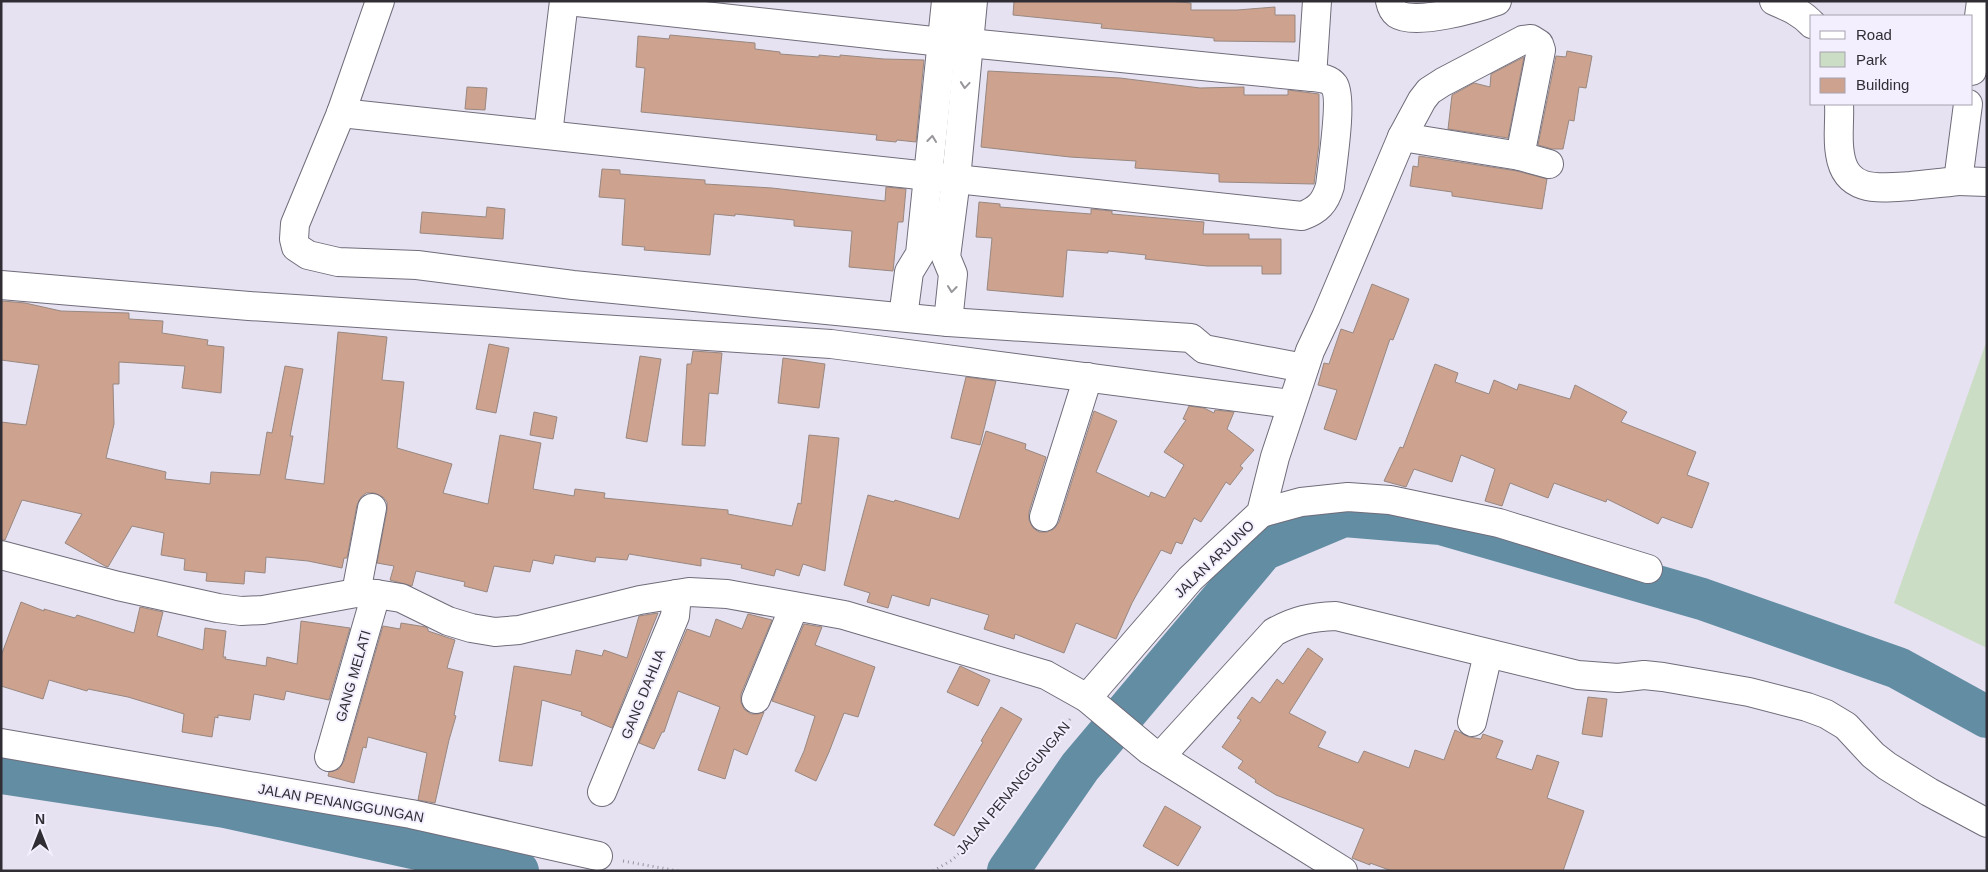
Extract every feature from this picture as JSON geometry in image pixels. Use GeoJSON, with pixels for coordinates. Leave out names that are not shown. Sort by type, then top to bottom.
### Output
{"type":"FeatureCollection","features":[{"type":"Feature","properties":{"kind":"street"},"geometry":{"type":"LineString","coordinates":[[380,1],[340,113],[296,224],[294,238],[296,247],[308,255],[338,262],[417,265],[573,285],[948,322],[1190,338],[1204,349],[1307,359]]}},
{"type":"Feature","properties":{"kind":"street"},"geometry":{"type":"LineString","coordinates":[[548,134],[564,1]]}},
{"type":"Feature","properties":{"kind":"street"},"geometry":{"type":"LineString","coordinates":[[340,113],[1302,216],[1316,211],[1326,199],[1330,186],[1338,103],[1334,85],[1328,80],[568,1]]}},
{"type":"Feature","properties":{"kind":"street"},"geometry":{"type":"LineString","coordinates":[[933,256],[956,179],[955,42],[946,1]]}},
{"type":"Feature","properties":{"kind":"street"},"geometry":{"type":"LineString","coordinates":[[948,322],[953,274],[933,256],[928,176],[955,42],[973,1]]}},
{"type":"Feature","properties":{"kind":"street"},"geometry":{"type":"LineString","coordinates":[[1312,77],[1317,1]]}},
{"type":"Feature","properties":{"kind":"street"},"geometry":{"type":"LineString","coordinates":[[1390,1],[1391,8],[1398,15],[1413,18],[1473,10],[1497,1]]}},
{"type":"Feature","properties":{"kind":"street"},"geometry":{"type":"LineString","coordinates":[[1774,1],[1794,9],[1810,22]]}},
{"type":"Feature","properties":{"kind":"street"},"geometry":{"type":"LineString","coordinates":[[1973,62],[1980,1]]}},
{"type":"Feature","properties":{"kind":"street","name":"JALAN ARJUNO"},"geometry":{"type":"LineString","coordinates":[[1092,702],[1190,579],[1261,513],[1291,404],[1307,359],[1402,137],[1422,100],[1429,91],[1523,40],[1531,39],[1539,44],[1540,50],[1537,75],[1520,156]]}},
{"type":"Feature","properties":{"kind":"street"},"geometry":{"type":"LineString","coordinates":[[1839,105],[1840,154],[1844,168],[1860,184],[1883,188],[1958,181],[1987,182]]}},
{"type":"Feature","properties":{"kind":"street"},"geometry":{"type":"LineString","coordinates":[[1958,181],[1968,105]]}},
{"type":"Feature","properties":{"kind":"street"},"geometry":{"type":"LineString","coordinates":[[1402,137],[1520,156],[1549,164]]}},
{"type":"Feature","properties":{"kind":"street"},"geometry":{"type":"LineString","coordinates":[[903,317],[909,272],[912,264],[933,256]]}},
{"type":"Feature","properties":{"kind":"street"},"geometry":{"type":"LineString","coordinates":[[1,285],[249,306],[831,344],[1291,404]]}},
{"type":"Feature","properties":{"kind":"street"},"geometry":{"type":"LineString","coordinates":[[1044,517],[1088,377]]}},
{"type":"Feature","properties":{"kind":"street"},"geometry":{"type":"LineString","coordinates":[[1261,513],[1300,502],[1348,497],[1390,500],[1499,523],[1648,569]]}},
{"type":"Feature","properties":{"kind":"street","name":"GANG MELATI"},"geometry":{"type":"LineString","coordinates":[[329,757],[366,594],[372,508]]}},
{"type":"Feature","properties":{"kind":"street"},"geometry":{"type":"LineString","coordinates":[[1,555],[118,586],[218,608],[241,611],[263,610],[366,594],[401,598],[448,620],[471,628],[495,632],[519,630],[614,605],[689,592],[727,594],[844,616],[1038,672],[1067,685],[1092,702],[1154,753],[1344,871]]}},
{"type":"Feature","properties":{"kind":"street","name":"GANG DAHLIA"},"geometry":{"type":"LineString","coordinates":[[602,792],[675,616],[677,594]]}},
{"type":"Feature","properties":{"kind":"street"},"geometry":{"type":"LineString","coordinates":[[756,699],[794,607]]}},
{"type":"Feature","properties":{"kind":"street"},"geometry":{"type":"LineString","coordinates":[[1154,753],[1274,632],[1290,623],[1311,617],[1336,616],[1578,676],[1618,678],[1663,677],[1749,692],[1807,707],[1826,714],[1846,726],[1872,755],[1887,766],[1929,792],[1987,823]]}},
{"type":"Feature","properties":{"kind":"street"},"geometry":{"type":"LineString","coordinates":[[1472,722],[1488,654]]}},
{"type":"Feature","properties":{"kind":"street","name":"JALAN PENANGGUNGAN"},"geometry":{"type":"LineString","coordinates":[[1,743],[411,814],[598,856]]}},
{"type":"Feature","properties":{"kind":"path","name":"JALAN PENANGGUNGAN"},"geometry":{"type":"LineString","coordinates":[[933,871],[952,860],[970,843],[1092,702]]}},
{"type":"Feature","properties":{"kind":"path"},"geometry":{"type":"LineString","coordinates":[[598,856],[678,871]]}},
{"type":"Feature","properties":{"kind":"green space"},"geometry":{"type":"Polygon","coordinates":[[[1987,340],[1987,648],[1894,603],[1987,340]]]}},
{"type":"Feature","properties":{"kind":"building"},"geometry":{"type":"Polygon","coordinates":[[[1014,1],[1169,1],[1191,3],[1191,10],[1237,10],[1275,7],[1275,15],[1295,15],[1295,42],[1214,41],[1214,38],[1101,28],[1102,24],[1013,15],[1014,1]]]}},
{"type":"Feature","properties":{"kind":"building"},"geometry":{"type":"Polygon","coordinates":[[[670,35],[755,43],[755,49],[780,52],[780,54],[924,60],[916,142],[876,140],[877,135],[641,112],[645,68],[636,67],[638,36],[669,39],[670,35]]]}},
{"type":"Feature","properties":{"kind":"building"},"geometry":{"type":"Polygon","coordinates":[[[1567,51],[1592,56],[1586,88],[1579,87],[1574,121],[1569,120],[1563,149],[1552,149],[1538,145],[1556,56],[1566,57],[1567,51]]]}},
{"type":"Feature","properties":{"kind":"building"},"geometry":{"type":"Polygon","coordinates":[[[1524,57],[1508,138],[1448,129],[1452,95],[1474,83],[1490,87],[1491,74],[1524,57]]]}},
{"type":"Feature","properties":{"kind":"building"},"geometry":{"type":"Polygon","coordinates":[[[988,71],[1120,78],[1200,88],[1244,87],[1244,95],[1288,95],[1288,90],[1319,94],[1319,144],[1314,184],[1219,182],[1219,174],[1135,168],[1136,161],[1070,157],[981,147],[988,71]]]}},
{"type":"Feature","properties":{"kind":"building"},"geometry":{"type":"Polygon","coordinates":[[[467,87],[487,88],[485,110],[465,109],[467,87]]]}},
{"type":"Feature","properties":{"kind":"building"},"geometry":{"type":"Polygon","coordinates":[[[1419,156],[1517,171],[1547,179],[1542,209],[1452,196],[1452,192],[1410,186],[1413,166],[1418,167],[1419,156]]]}},
{"type":"Feature","properties":{"kind":"building"},"geometry":{"type":"Polygon","coordinates":[[[602,169],[620,170],[620,174],[705,180],[705,184],[772,188],[885,201],[886,187],[906,189],[903,222],[898,222],[893,271],[849,267],[852,231],[794,226],[794,220],[735,214],[735,216],[714,214],[710,255],[644,250],[645,247],[622,245],[625,199],[599,197],[602,169]]]}},
{"type":"Feature","properties":{"kind":"building"},"geometry":{"type":"Polygon","coordinates":[[[979,202],[1000,204],[1000,207],[1091,214],[1091,209],[1112,211],[1112,214],[1204,222],[1203,234],[1249,234],[1249,239],[1281,239],[1281,274],[1262,274],[1262,266],[1207,266],[1145,259],[1146,255],[1108,251],[1108,253],[1067,250],[1063,297],[987,290],[992,238],[976,237],[979,202]]]}},
{"type":"Feature","properties":{"kind":"building"},"geometry":{"type":"Polygon","coordinates":[[[487,207],[505,209],[503,239],[420,233],[422,212],[486,217],[487,207]]]}},
{"type":"Feature","properties":{"kind":"building"},"geometry":{"type":"Polygon","coordinates":[[[1372,284],[1409,299],[1393,340],[1390,339],[1356,440],[1324,429],[1337,390],[1318,385],[1324,363],[1329,364],[1341,329],[1353,333],[1372,284]]]}},
{"type":"Feature","properties":{"kind":"building"},"geometry":{"type":"Polygon","coordinates":[[[2,301],[25,303],[61,311],[129,313],[129,319],[163,321],[162,333],[208,340],[207,345],[224,347],[221,393],[182,388],[185,366],[119,362],[119,384],[113,384],[114,424],[106,458],[166,472],[165,479],[210,484],[211,472],[260,475],[267,432],[272,433],[285,366],[303,369],[290,436],[293,436],[285,479],[324,484],[338,332],[387,337],[382,380],[404,382],[397,448],[452,464],[443,493],[488,504],[500,435],[541,443],[533,489],[574,496],[575,489],[605,493],[604,498],[728,510],[728,514],[792,526],[798,503],[801,504],[809,435],[839,438],[825,571],[803,564],[799,576],[776,569],[774,576],[741,568],[742,565],[701,558],[701,566],[629,554],[627,560],[596,557],[595,562],[555,555],[553,564],[533,560],[530,572],[494,566],[487,592],[464,586],[465,582],[416,571],[412,586],[390,580],[394,566],[377,563],[387,502],[383,497],[374,493],[366,493],[361,497],[357,505],[347,558],[344,558],[342,568],[308,561],[266,557],[265,573],[245,571],[244,584],[206,581],[207,573],[184,570],[185,559],[161,555],[164,533],[132,526],[108,567],[105,566],[65,543],[82,514],[22,500],[5,540],[1,540],[1,422],[26,425],[39,365],[1,360],[2,301]]]}},
{"type":"Feature","properties":{"kind":"building"},"geometry":{"type":"Polygon","coordinates":[[[489,344],[509,348],[496,413],[476,409],[489,344]]]}},
{"type":"Feature","properties":{"kind":"building"},"geometry":{"type":"Polygon","coordinates":[[[693,351],[722,353],[718,394],[709,393],[705,446],[682,445],[687,364],[691,364],[693,351]]]}},
{"type":"Feature","properties":{"kind":"building"},"geometry":{"type":"Polygon","coordinates":[[[640,356],[661,359],[647,442],[626,438],[640,356]]]}},
{"type":"Feature","properties":{"kind":"building"},"geometry":{"type":"Polygon","coordinates":[[[783,358],[825,364],[819,408],[778,403],[783,358]]]}},
{"type":"Feature","properties":{"kind":"building"},"geometry":{"type":"Polygon","coordinates":[[[1435,364],[1458,373],[1455,382],[1489,394],[1494,380],[1517,390],[1519,384],[1570,399],[1575,385],[1627,412],[1621,422],[1696,452],[1687,475],[1709,483],[1692,528],[1662,517],[1658,524],[1607,499],[1606,502],[1554,483],[1548,498],[1510,483],[1502,506],[1485,501],[1495,469],[1461,455],[1452,482],[1414,469],[1406,487],[1384,481],[1400,447],[1403,448],[1435,364]]]}},
{"type":"Feature","properties":{"kind":"building"},"geometry":{"type":"Polygon","coordinates":[[[966,377],[996,381],[980,445],[951,438],[966,377]]]}},
{"type":"Feature","properties":{"kind":"building"},"geometry":{"type":"Polygon","coordinates":[[[1189,406],[1204,408],[1214,413],[1215,410],[1234,412],[1227,429],[1254,450],[1240,466],[1243,468],[1230,485],[1226,482],[1201,522],[1194,518],[1182,544],[1176,542],[1171,554],[1161,550],[1132,603],[1116,639],[1076,623],[1064,653],[1015,634],[1014,639],[984,629],[989,615],[931,598],[929,606],[892,595],[888,608],[867,602],[870,593],[844,585],[868,495],[894,502],[895,500],[959,519],[986,431],[1026,444],[1025,449],[1046,457],[1029,512],[1029,520],[1033,528],[1039,532],[1047,532],[1054,529],[1059,522],[1094,411],[1117,421],[1096,472],[1149,497],[1151,492],[1165,498],[1184,465],[1164,452],[1186,420],[1183,419],[1189,406]]]}},
{"type":"Feature","properties":{"kind":"building"},"geometry":{"type":"Polygon","coordinates":[[[534,412],[557,417],[553,439],[530,435],[534,412]]]}},
{"type":"Feature","properties":{"kind":"building"},"geometry":{"type":"Polygon","coordinates":[[[21,602],[44,611],[44,609],[75,618],[77,615],[134,633],[140,607],[163,612],[157,636],[203,650],[205,628],[226,631],[223,657],[226,657],[225,659],[266,666],[267,657],[297,664],[301,621],[350,628],[329,700],[286,691],[284,700],[254,694],[250,720],[218,715],[218,718],[215,717],[212,737],[182,732],[184,714],[128,697],[88,689],[87,691],[49,680],[43,699],[1,686],[1,656],[21,602]]]}},
{"type":"Feature","properties":{"kind":"building"},"geometry":{"type":"Polygon","coordinates":[[[658,613],[612,728],[581,715],[582,712],[542,700],[532,766],[499,761],[514,666],[571,675],[576,650],[602,656],[604,650],[627,658],[639,616],[658,613]]]}},
{"type":"Feature","properties":{"kind":"building"},"geometry":{"type":"Polygon","coordinates":[[[748,614],[772,620],[741,694],[741,702],[744,709],[751,714],[764,712],[747,755],[734,749],[725,779],[698,770],[720,707],[678,691],[664,732],[662,732],[654,749],[639,743],[687,629],[710,637],[716,619],[742,629],[748,614]]]}},
{"type":"Feature","properties":{"kind":"building"},"geometry":{"type":"Polygon","coordinates":[[[401,623],[426,627],[428,631],[455,640],[447,668],[463,672],[454,715],[456,716],[435,803],[418,800],[427,753],[368,737],[366,748],[363,747],[354,783],[328,776],[329,772],[339,769],[344,761],[383,626],[400,629],[401,623]]]}},
{"type":"Feature","properties":{"kind":"building"},"geometry":{"type":"Polygon","coordinates":[[[804,624],[822,627],[815,645],[875,667],[858,717],[844,713],[816,781],[795,771],[804,751],[815,716],[772,701],[804,624]]]}},
{"type":"Feature","properties":{"kind":"building"},"geometry":{"type":"Polygon","coordinates":[[[1308,648],[1323,659],[1289,713],[1326,732],[1318,747],[1358,763],[1364,751],[1409,768],[1415,750],[1444,760],[1455,730],[1469,737],[1481,739],[1483,734],[1503,741],[1496,758],[1532,770],[1537,755],[1559,762],[1547,798],[1584,811],[1563,871],[1392,871],[1370,863],[1370,865],[1352,858],[1364,829],[1276,795],[1255,782],[1256,780],[1238,768],[1243,761],[1222,747],[1241,720],[1237,718],[1252,697],[1260,703],[1277,679],[1283,684],[1308,648]]]}},
{"type":"Feature","properties":{"kind":"building"},"geometry":{"type":"Polygon","coordinates":[[[960,666],[990,680],[978,706],[947,692],[960,666]]]}},
{"type":"Feature","properties":{"kind":"building"},"geometry":{"type":"Polygon","coordinates":[[[1588,697],[1607,699],[1602,737],[1582,734],[1588,697]]]}},
{"type":"Feature","properties":{"kind":"building"},"geometry":{"type":"Polygon","coordinates":[[[1001,707],[1022,719],[954,836],[934,825],[983,742],[981,741],[1001,707]]]}},
{"type":"Feature","properties":{"kind":"building"},"geometry":{"type":"Polygon","coordinates":[[[1165,806],[1201,827],[1178,866],[1143,846],[1165,806]]]}},
{"type":"Feature","properties":{"kind":"waterway"},"geometry":{"type":"LineString","coordinates":[[1008,871],[1080,767],[1263,550],[1344,516],[1441,524],[1702,599],[1898,668],[1987,717]]}},
{"type":"Feature","properties":{"kind":"waterway"},"geometry":{"type":"LineString","coordinates":[[1,773],[225,807],[518,871]]}}]}
